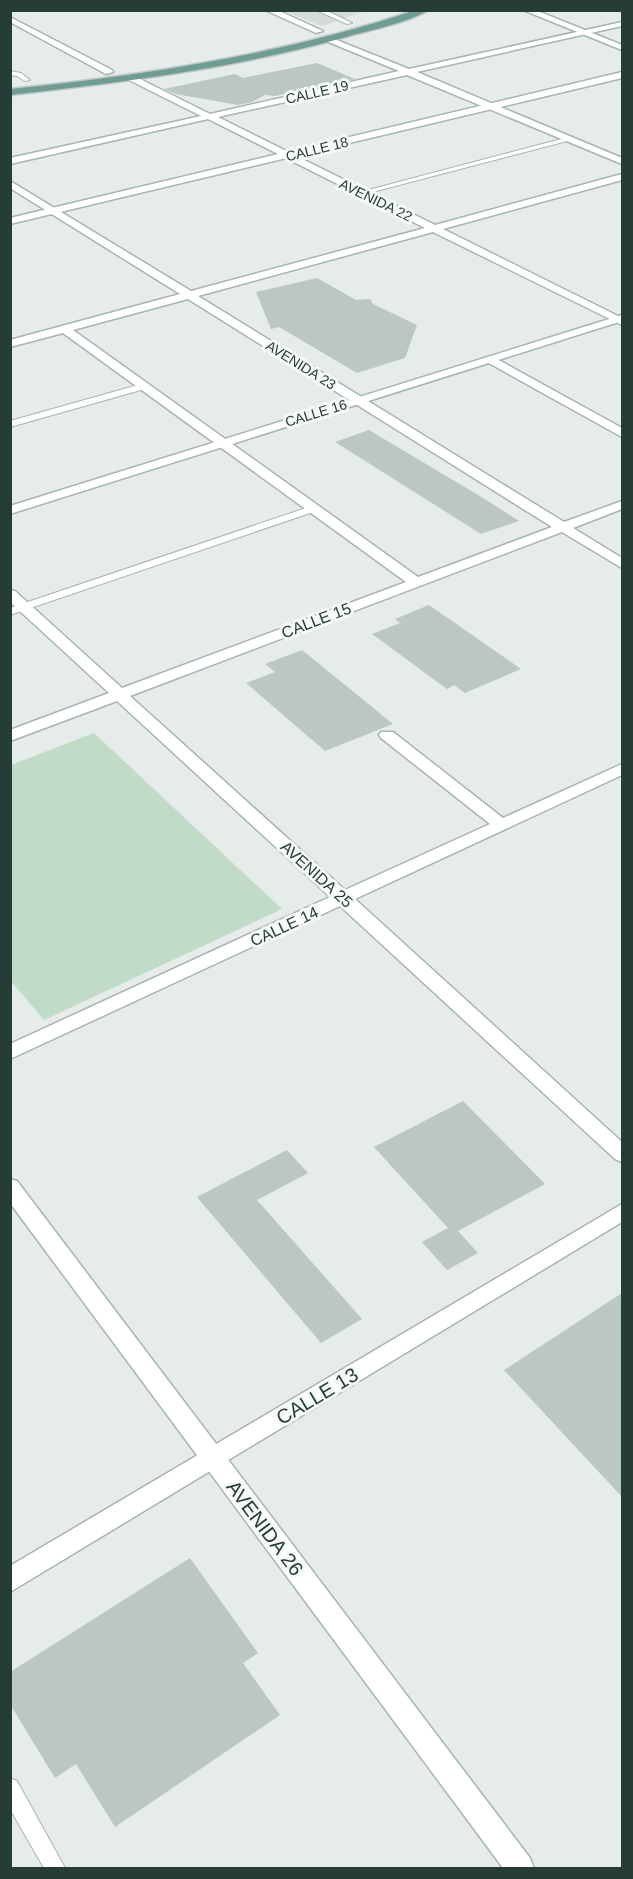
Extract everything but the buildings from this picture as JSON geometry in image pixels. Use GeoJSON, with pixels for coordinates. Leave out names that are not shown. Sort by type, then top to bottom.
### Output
{"type":"FeatureCollection","features":[{"type":"Feature","properties":{"kind":"main road"},"geometry":{"type":"LineString","coordinates":[[10,92],[228,62],[329,39],[425,10]]}},
{"type":"Feature","properties":{"kind":"main road"},"geometry":{"type":"LineString","coordinates":[[10,82],[109,72],[224,54],[319,32],[354,21]]}},
{"type":"Feature","properties":{"kind":"street"},"geometry":{"type":"LineString","coordinates":[[269,10],[319,32]]}},
{"type":"Feature","properties":{"kind":"street"},"geometry":{"type":"LineString","coordinates":[[527,10],[622,48]]}},
{"type":"Feature","properties":{"kind":"street"},"geometry":{"type":"LineString","coordinates":[[551,10],[622,36]]}},
{"type":"Feature","properties":{"kind":"street"},"geometry":{"type":"LineString","coordinates":[[10,19],[109,72]]}},
{"type":"Feature","properties":{"kind":"street","name":"CALLE 19"},"geometry":{"type":"LineString","coordinates":[[10,161],[622,24]]}},
{"type":"Feature","properties":{"kind":"street"},"geometry":{"type":"LineString","coordinates":[[329,39],[622,161]]}},
{"type":"Feature","properties":{"kind":"street","name":"CALLE 18"},"geometry":{"type":"LineString","coordinates":[[10,221],[622,75]]}},
{"type":"Feature","properties":{"kind":"street","name":"AVENIDA 22"},"geometry":{"type":"LineString","coordinates":[[130,77],[621,320]]}},
{"type":"Feature","properties":{"kind":"street"},"geometry":{"type":"LineString","coordinates":[[10,344],[622,177]]}},
{"type":"Feature","properties":{"kind":"street","name":"AVENIDA 23"},"geometry":{"type":"LineString","coordinates":[[10,184],[622,564]]}},
{"type":"Feature","properties":{"kind":"street","name":"CALLE 16"},"geometry":{"type":"LineString","coordinates":[[10,510],[224,441],[621,320]]}},
{"type":"Feature","properties":{"kind":"street"},"geometry":{"type":"LineString","coordinates":[[64,329],[224,441],[416,582]]}},
{"type":"Feature","properties":{"kind":"street"},"geometry":{"type":"LineString","coordinates":[[491,360],[622,433]]}},
{"type":"Feature","properties":{"kind":"street","name":"CALLE 15"},"geometry":{"type":"LineString","coordinates":[[10,736],[622,505]]}},
{"type":"Feature","properties":{"kind":"street","name":"AVENIDA 25"},"geometry":{"type":"LineString","coordinates":[[10,594],[18,610],[119,694],[622,1154]]}},
{"type":"Feature","properties":{"kind":"street"},"geometry":{"type":"LineString","coordinates":[[387,735],[502,825]]}},
{"type":"Feature","properties":{"kind":"street","name":"CALLE 14"},"geometry":{"type":"LineString","coordinates":[[10,1052],[622,769]]}},
{"type":"Feature","properties":{"kind":"street","name":"AVENIDA 26"},"geometry":{"type":"LineString","coordinates":[[10,1187],[520,1869]]}},
{"type":"Feature","properties":{"kind":"street","name":"CALLE 13"},"geometry":{"type":"LineString","coordinates":[[10,1580],[622,1212]]}},
{"type":"Feature","properties":{"kind":"lane"},"geometry":{"type":"LineString","coordinates":[[319,10],[354,21]]}},
{"type":"Feature","properties":{"kind":"lane"},"geometry":{"type":"LineString","coordinates":[[10,73],[19,74],[27,80]]}},
{"type":"Feature","properties":{"kind":"lane"},"geometry":{"type":"LineString","coordinates":[[361,193],[569,139]]}},
{"type":"Feature","properties":{"kind":"lane"},"geometry":{"type":"LineString","coordinates":[[10,424],[145,386]]}},
{"type":"Feature","properties":{"kind":"lane"},"geometry":{"type":"LineString","coordinates":[[18,610],[315,508]]}},
{"type":"Feature","properties":{"kind":"lane"},"geometry":{"type":"LineString","coordinates":[[10,1788],[55,1869]]}},
{"type":"Feature","properties":{"kind":"shaded area"},"geometry":{"type":"Polygon","coordinates":[[[284,11],[365,11],[322,26],[284,11]]]}},
{"type":"Feature","properties":{"kind":"green space"},"geometry":{"type":"Polygon","coordinates":[[[94,733],[282,909],[44,1020],[11,981],[11,765],[94,733]]]}}]}
